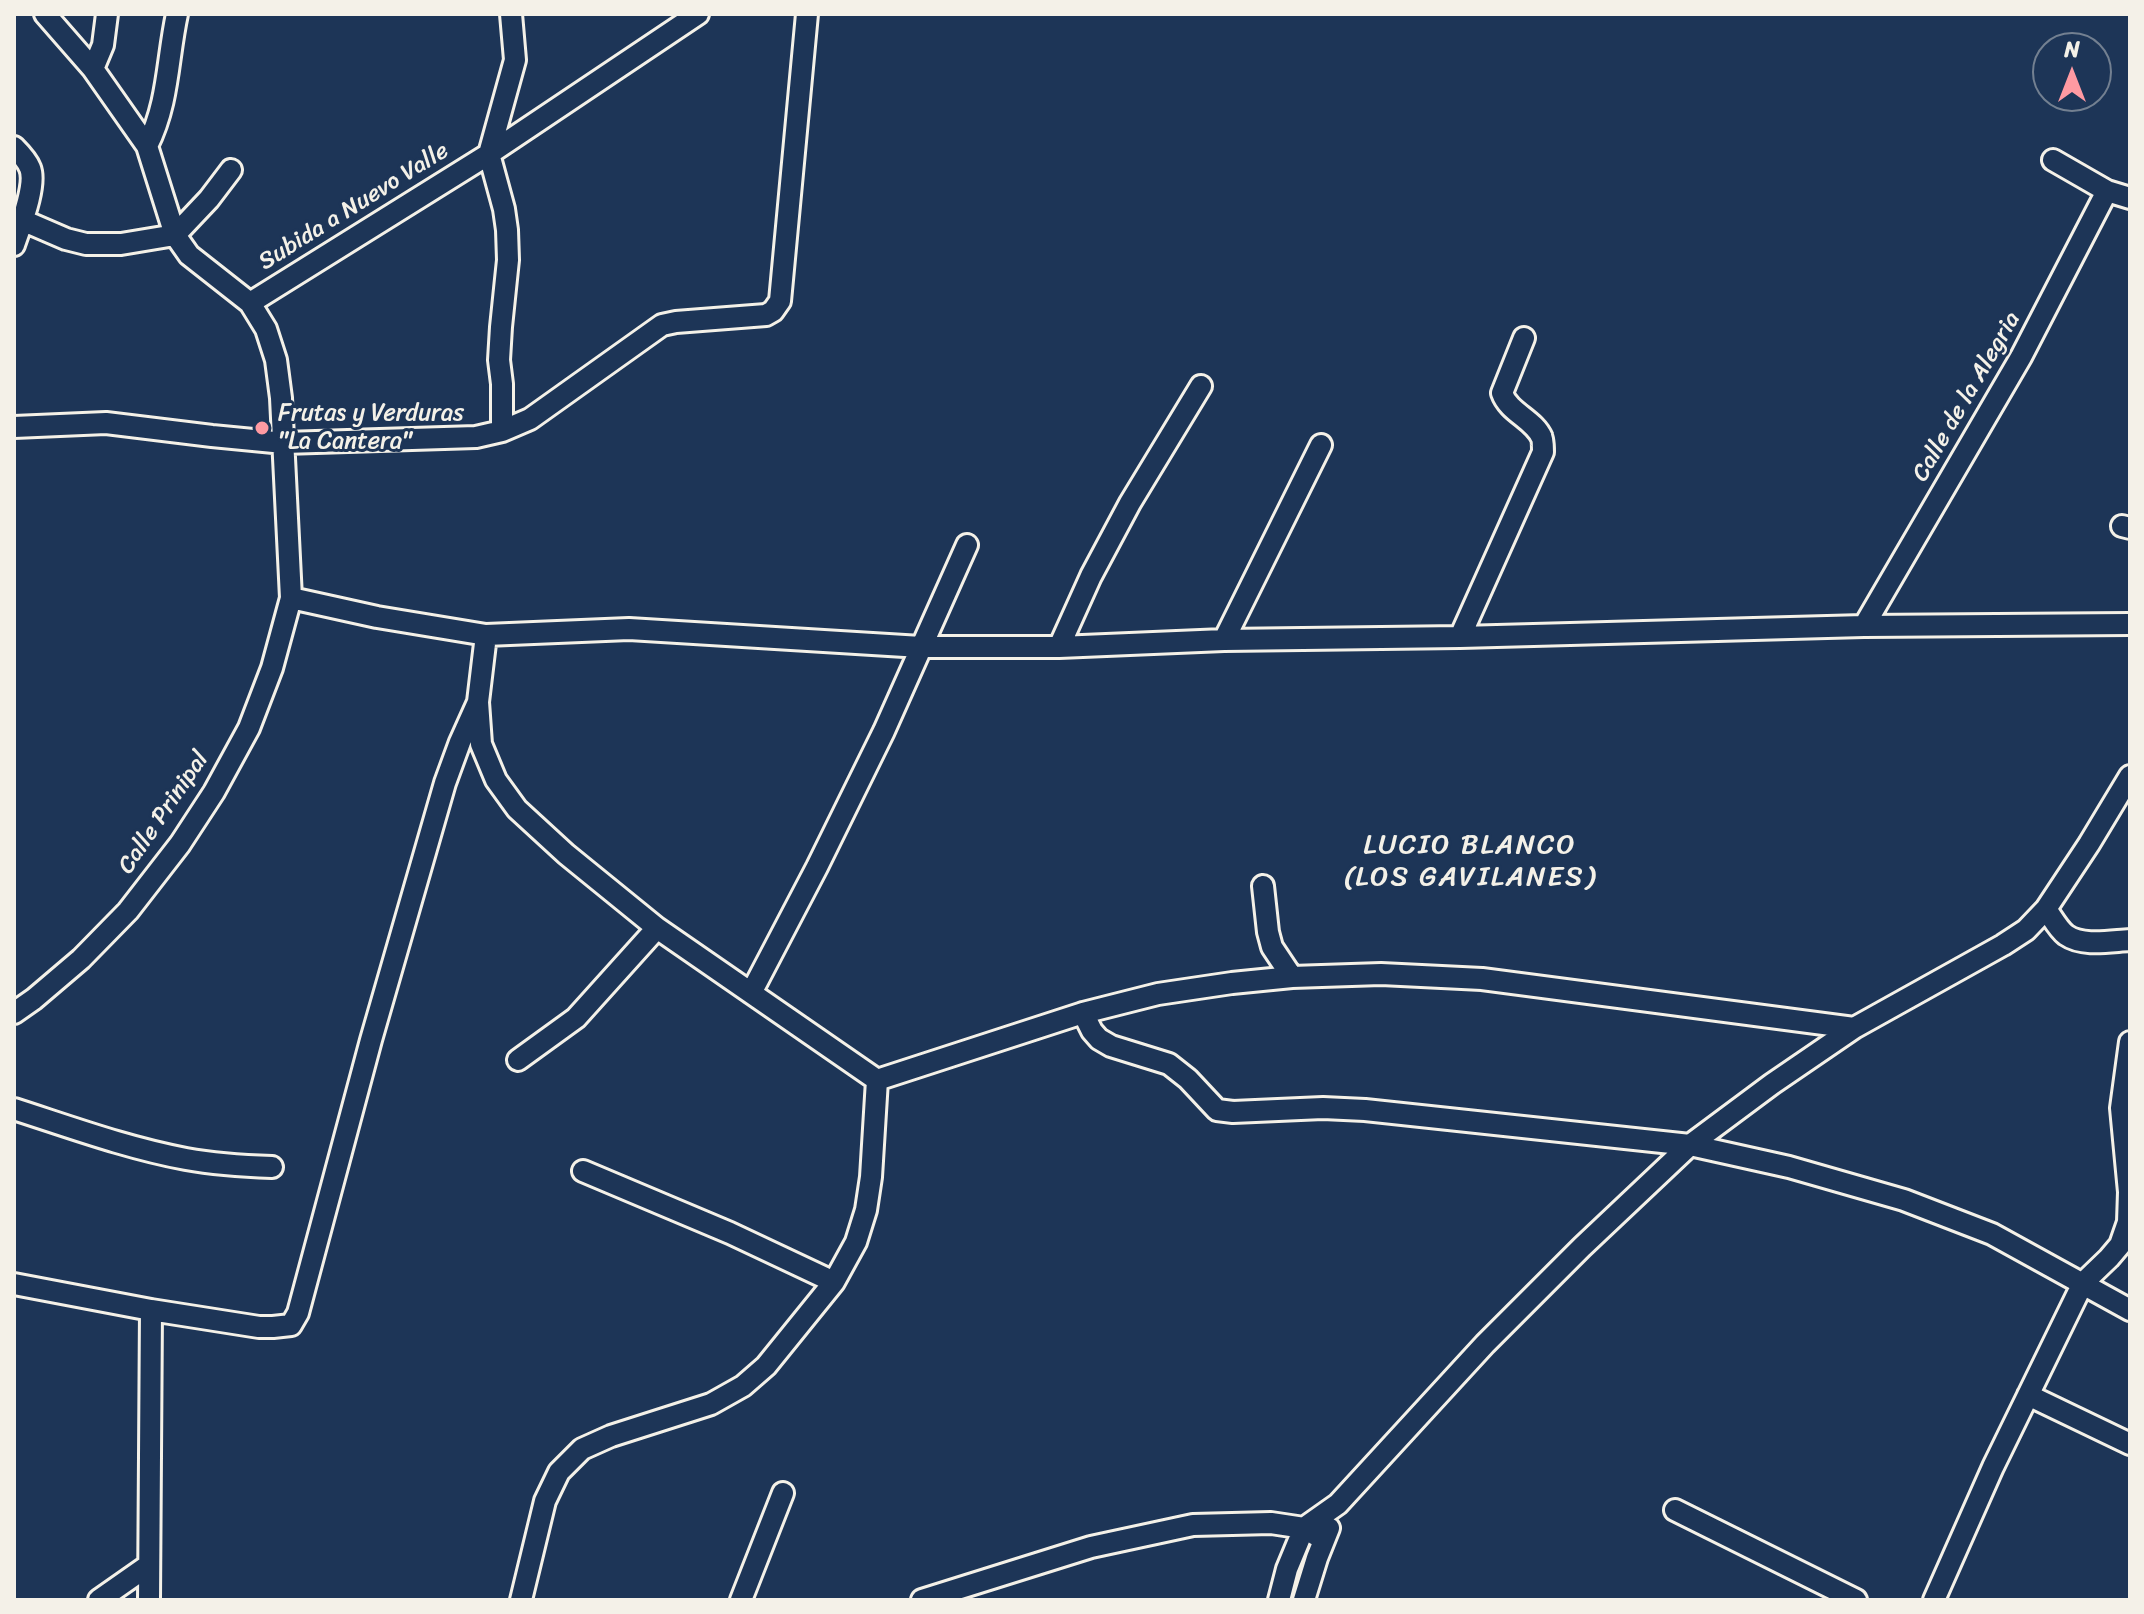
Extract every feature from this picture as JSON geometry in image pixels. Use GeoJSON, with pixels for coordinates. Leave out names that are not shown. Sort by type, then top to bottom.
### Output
{"type":"FeatureCollection","features":[{"type":"Feature","properties":{"kind":"street"},"geometry":{"type":"LineString","coordinates":[[45,14],[93,69],[147,146],[175,235],[189,255],[250,303]]}},
{"type":"Feature","properties":{"kind":"street"},"geometry":{"type":"LineString","coordinates":[[93,69],[103,45],[107,14]]}},
{"type":"Feature","properties":{"kind":"street"},"geometry":{"type":"LineString","coordinates":[[147,146],[164,103],[177,14]]}},
{"type":"Feature","properties":{"kind":"street"},"geometry":{"type":"LineString","coordinates":[[502,431],[499,360],[508,260],[507,230],[489,154],[515,60],[511,14]]}},
{"type":"Feature","properties":{"kind":"street","name":"Subida a Nuevo Valle"},"geometry":{"type":"LineString","coordinates":[[291,598],[284,443],[276,360],[266,329],[250,303],[489,154],[698,14]]}},
{"type":"Feature","properties":{"kind":"street"},"geometry":{"type":"LineString","coordinates":[[14,427],[106,423],[284,443],[476,437],[502,431],[530,419],[662,325],[766,315],[780,301],[807,14]]}},
{"type":"Feature","properties":{"kind":"street"},"geometry":{"type":"LineString","coordinates":[[14,147],[32,172],[14,245]]}},
{"type":"Feature","properties":{"kind":"street"},"geometry":{"type":"LineString","coordinates":[[2053,160],[2107,191],[2130,198]]}},
{"type":"Feature","properties":{"kind":"street"},"geometry":{"type":"LineString","coordinates":[[22,220],[86,244],[121,244],[175,235],[231,170]]}},
{"type":"Feature","properties":{"kind":"street","name":"Calle de la Alegria"},"geometry":{"type":"LineString","coordinates":[[1864,626],[2021,357],[2107,191]]}},
{"type":"Feature","properties":{"kind":"street"},"geometry":{"type":"LineString","coordinates":[[1460,637],[1543,452],[1543,438],[1505,402],[1502,393],[1524,338]]}},
{"type":"Feature","properties":{"kind":"street"},"geometry":{"type":"LineString","coordinates":[[1059,647],[1091,576],[1130,503],[1201,386]]}},
{"type":"Feature","properties":{"kind":"street"},"geometry":{"type":"LineString","coordinates":[[1224,640],[1321,445]]}},
{"type":"Feature","properties":{"kind":"street"},"geometry":{"type":"LineString","coordinates":[[751,993],[884,731],[967,545]]}},
{"type":"Feature","properties":{"kind":"street"},"geometry":{"type":"LineString","coordinates":[[291,598],[377,617],[486,635],[629,629],[921,647],[1059,647],[1224,640],[1864,626],[2130,624]]}},
{"type":"Feature","properties":{"kind":"street","name":"Calle Prinipal"},"geometry":{"type":"LineString","coordinates":[[14,1013],[81,959],[128,911],[188,831],[214,792],[249,728],[272,668],[291,598]]}},
{"type":"Feature","properties":{"kind":"street"},"geometry":{"type":"LineString","coordinates":[[486,635],[478,702],[481,744],[496,780],[517,809],[566,854],[657,928],[877,1080]]}},
{"type":"Feature","properties":{"kind":"street"},"geometry":{"type":"LineString","coordinates":[[14,1284],[259,1327],[291,1325],[295,1320],[445,783],[478,702]]}},
{"type":"Feature","properties":{"kind":"street"},"geometry":{"type":"LineString","coordinates":[[1279,1600],[1287,1569],[1304,1528],[1338,1504],[1485,1344],[1582,1247],[1690,1145],[1854,1028],[2026,930],[2046,909],[2130,776]]}},
{"type":"Feature","properties":{"kind":"street"},"geometry":{"type":"LineString","coordinates":[[1263,886],[1272,947],[1292,977]]}},
{"type":"Feature","properties":{"kind":"street"},"geometry":{"type":"LineString","coordinates":[[2046,909],[2065,934],[2076,939],[2088,942],[2130,940]]}},
{"type":"Feature","properties":{"kind":"street"},"geometry":{"type":"LineString","coordinates":[[518,1060],[576,1018],[657,928]]}},
{"type":"Feature","properties":{"kind":"street"},"geometry":{"type":"LineString","coordinates":[[877,1080],[1083,1013],[1158,994],[1292,977],[1381,974],[1482,979],[1854,1028]]}},
{"type":"Feature","properties":{"kind":"street"},"geometry":{"type":"LineString","coordinates":[[1083,1013],[1099,1039],[1111,1046],[1169,1064],[1217,1110],[1365,1110],[1690,1145],[1789,1167],[1904,1200],[1992,1234],[2130,1310]]}},
{"type":"Feature","properties":{"kind":"street"},"geometry":{"type":"LineString","coordinates":[[1934,1600],[2083,1283],[2120,1245],[2128,1222],[2129,1192],[2121,1108],[2130,1042]]}},
{"type":"Feature","properties":{"kind":"street"},"geometry":{"type":"LineString","coordinates":[[521,1600],[545,1501],[559,1472],[582,1449],[611,1436],[711,1404],[743,1386],[766,1366],[834,1282],[856,1242],[866,1210],[877,1080]]}},
{"type":"Feature","properties":{"kind":"street"},"geometry":{"type":"LineString","coordinates":[[14,1109],[135,1147],[185,1159],[272,1167]]}},
{"type":"Feature","properties":{"kind":"street"},"geometry":{"type":"LineString","coordinates":[[583,1171],[730,1233],[834,1282]]}},
{"type":"Feature","properties":{"kind":"street"},"geometry":{"type":"LineString","coordinates":[[149,1600],[151,1310]]}},
{"type":"Feature","properties":{"kind":"street"},"geometry":{"type":"LineString","coordinates":[[2028,1395],[2130,1444]]}},
{"type":"Feature","properties":{"kind":"street"},"geometry":{"type":"LineString","coordinates":[[741,1600],[783,1493]]}},
{"type":"Feature","properties":{"kind":"street"},"geometry":{"type":"LineString","coordinates":[[1304,1600],[1338,1504]]}},
{"type":"Feature","properties":{"kind":"street"},"geometry":{"type":"LineString","coordinates":[[1675,1510],[1856,1600]]}},
{"type":"Feature","properties":{"kind":"street"},"geometry":{"type":"LineString","coordinates":[[922,1600],[1091,1547],[1193,1525],[1271,1523],[1304,1528],[1324,1540]]}},
{"type":"Feature","properties":{"kind":"street"},"geometry":{"type":"LineString","coordinates":[[99,1600],[149,1565]]}},
{"type":"Feature","properties":{"kind":"place","name":"Frutas y Verduras \"La Cantera\""},"geometry":{"type":"Point","coordinates":[262,428]}},
{"type":"Feature","properties":{"kind":"district","name":"LUCIO BLANCO (LOS GAVILANES)"},"geometry":{"type":"Point","coordinates":[1470,862]}}]}
